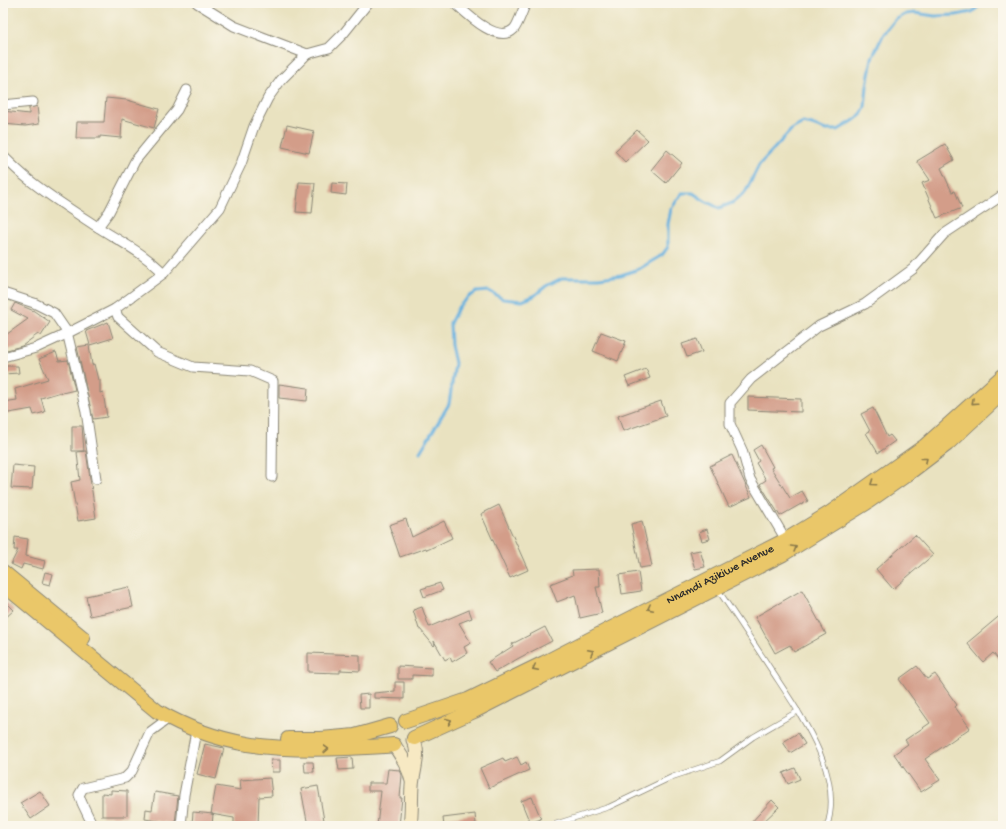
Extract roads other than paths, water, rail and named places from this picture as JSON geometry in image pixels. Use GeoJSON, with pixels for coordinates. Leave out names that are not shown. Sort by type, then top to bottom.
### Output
{"type":"FeatureCollection","features":[{"type":"Feature","properties":{"kind":"main road","name":"Nnamdi Azikiwe Avenue"},"geometry":{"type":"LineString","coordinates":[[406,721],[468,700],[786,540],[830,513],[925,446],[1003,376]]}},
{"type":"Feature","properties":{"kind":"main road","name":"Nnamdi Azikiwe Avenue"},"geometry":{"type":"LineString","coordinates":[[414,739],[474,711],[783,554],[866,503],[906,475],[947,444],[1003,392]]}},
{"type":"Feature","properties":{"kind":"main road"},"geometry":{"type":"LineString","coordinates":[[3,572],[162,704],[179,714],[205,724],[237,733],[291,739],[355,736],[390,726],[395,722],[402,720],[406,721],[414,730],[414,739],[416,744],[410,826]]}},
{"type":"Feature","properties":{"kind":"main road"},"geometry":{"type":"LineString","coordinates":[[3,584],[157,711],[196,731],[215,737],[264,747],[315,749],[394,745],[403,747],[409,745],[414,739]]}},
{"type":"Feature","properties":{"kind":"main road"},"geometry":{"type":"LineString","coordinates":[[390,726],[388,736],[410,772],[412,785]]}},
{"type":"Feature","properties":{"kind":"street"},"geometry":{"type":"LineString","coordinates":[[197,3],[234,26],[307,54]]}},
{"type":"Feature","properties":{"kind":"street"},"geometry":{"type":"LineString","coordinates":[[3,357],[36,348],[114,309],[164,273],[220,208],[241,164],[254,126],[268,98],[281,80],[307,54],[329,48],[344,33],[368,3]]}},
{"type":"Feature","properties":{"kind":"street"},"geometry":{"type":"LineString","coordinates":[[455,3],[495,33],[506,34],[514,29],[526,3]]}},
{"type":"Feature","properties":{"kind":"street"},"geometry":{"type":"LineString","coordinates":[[98,227],[109,212],[135,161],[177,110],[187,90]]}},
{"type":"Feature","properties":{"kind":"street"},"geometry":{"type":"LineString","coordinates":[[3,105],[33,102]]}},
{"type":"Feature","properties":{"kind":"street"},"geometry":{"type":"LineString","coordinates":[[3,156],[27,179],[98,227],[126,243],[164,273]]}},
{"type":"Feature","properties":{"kind":"street"},"geometry":{"type":"LineString","coordinates":[[786,540],[750,479],[742,450],[730,424],[730,403],[751,379],[813,330],[865,304],[912,269],[944,234],[1003,195]]}},
{"type":"Feature","properties":{"kind":"street"},"geometry":{"type":"LineString","coordinates":[[3,293],[34,303],[54,313],[67,332],[86,411],[96,479]]}},
{"type":"Feature","properties":{"kind":"street"},"geometry":{"type":"LineString","coordinates":[[114,309],[118,317],[157,352],[193,367],[250,371],[273,381],[272,477]]}},
{"type":"Feature","properties":{"kind":"street"},"geometry":{"type":"LineString","coordinates":[[93,826],[79,795],[83,788],[125,778],[132,771],[150,732],[169,718]]}},
{"type":"Feature","properties":{"kind":"street"},"geometry":{"type":"LineString","coordinates":[[181,826],[184,795],[196,731]]}},
{"type":"Feature","properties":{"kind":"lane"},"geometry":{"type":"LineString","coordinates":[[718,588],[798,711],[818,748],[825,766],[831,794],[830,818],[827,826]]}},
{"type":"Feature","properties":{"kind":"lane"},"geometry":{"type":"LineString","coordinates":[[549,826],[610,808],[672,777],[720,761],[753,737],[798,711]]}},
{"type":"Feature","properties":{"kind":"waterway"},"geometry":{"type":"LineString","coordinates":[[420,452],[449,404],[455,363],[451,345],[450,323],[459,306],[470,296],[477,292],[489,291],[503,299],[522,301],[534,296],[546,286],[562,278],[599,278],[621,275],[639,269],[662,255],[668,247],[668,224],[671,209],[682,193],[693,193],[719,208],[732,203],[745,193],[759,165],[792,129],[803,123],[826,130],[838,130],[861,115],[865,107],[872,58],[883,35],[895,20],[906,14],[915,13],[935,16],[956,15],[972,12],[980,3]]}}]}
